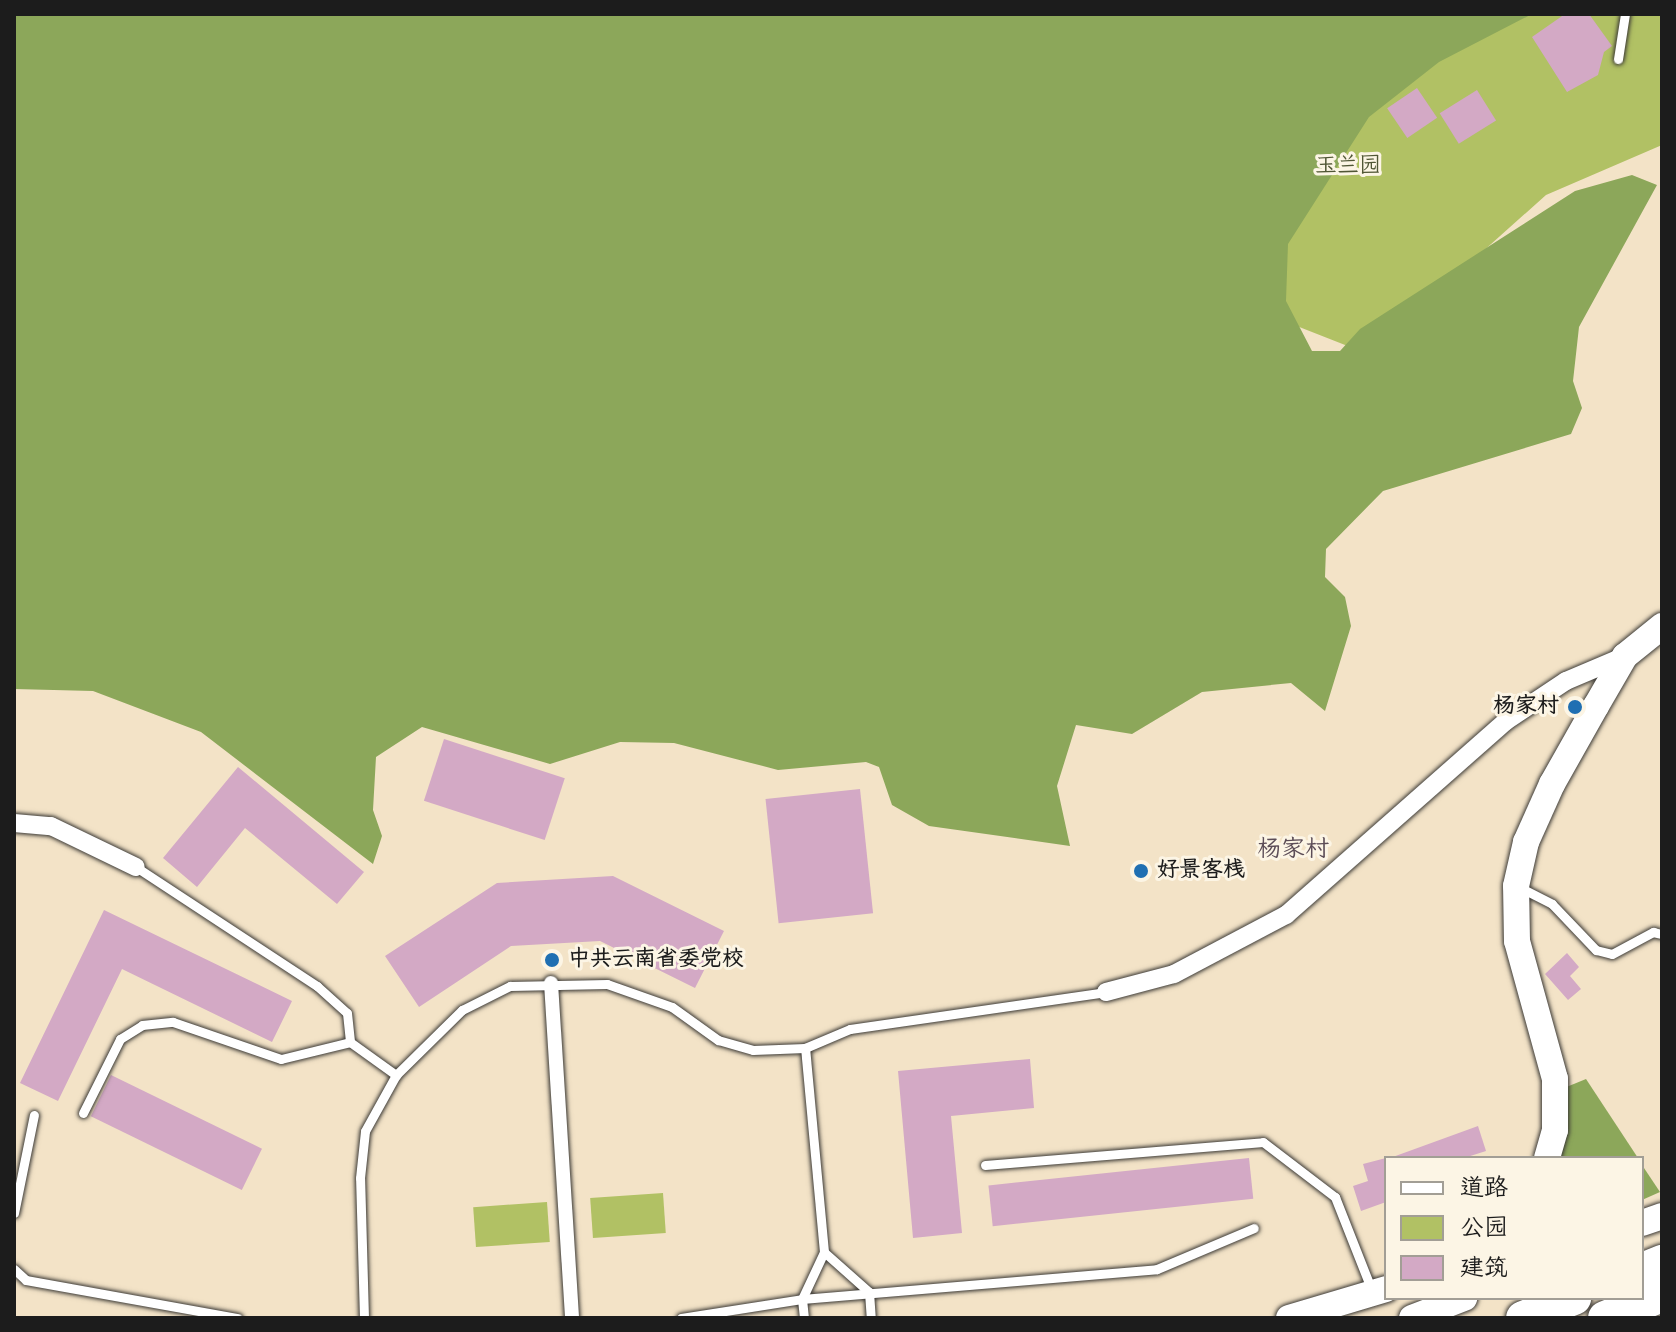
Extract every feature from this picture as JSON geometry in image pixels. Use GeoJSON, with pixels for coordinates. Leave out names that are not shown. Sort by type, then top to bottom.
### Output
{"type":"FeatureCollection","features":[{"type":"Feature","properties":{"kind":"highway"},"geometry":{"type":"LineString","coordinates":[[1605,1318],[1662,1295]]}},
{"type":"Feature","properties":{"kind":"highway"},"geometry":{"type":"LineString","coordinates":[[1523,1318],[1569,1300]]}},
{"type":"Feature","properties":{"kind":"main road"},"geometry":{"type":"LineString","coordinates":[[1548,1156],[1555,1130],[1555,1079],[1517,941],[1516,886],[1526,842],[1552,784],[1625,656],[1662,626]]}},
{"type":"Feature","properties":{"kind":"main road"},"geometry":{"type":"LineString","coordinates":[[1289,1318],[1380,1292]]}},
{"type":"Feature","properties":{"kind":"main road"},"geometry":{"type":"LineString","coordinates":[[1412,1318],[1459,1300]]}},
{"type":"Feature","properties":{"kind":"street"},"geometry":{"type":"LineString","coordinates":[[1106,992],[1174,974],[1286,915],[1506,721],[1566,681],[1625,656]]}},
{"type":"Feature","properties":{"kind":"street"},"geometry":{"type":"LineString","coordinates":[[14,823],[51,826],[136,867]]}},
{"type":"Feature","properties":{"kind":"street"},"geometry":{"type":"LineString","coordinates":[[551,983],[572,1318]]}},
{"type":"Feature","properties":{"kind":"lane"},"geometry":{"type":"LineString","coordinates":[[1618,59],[1625,14]]}},
{"type":"Feature","properties":{"kind":"lane"},"geometry":{"type":"LineString","coordinates":[[136,867],[317,986],[347,1013],[350,1042],[396,1075]]}},
{"type":"Feature","properties":{"kind":"lane"},"geometry":{"type":"LineString","coordinates":[[1516,886],[1552,904],[1596,950],[1612,954],[1653,932],[1662,934]]}},
{"type":"Feature","properties":{"kind":"lane"},"geometry":{"type":"LineString","coordinates":[[364,1318],[360,1178],[365,1131],[396,1075],[462,1010],[510,986],[607,984],[672,1007],[718,1040],[753,1050],[805,1048],[850,1029],[1106,992]]}},
{"type":"Feature","properties":{"kind":"lane"},"geometry":{"type":"LineString","coordinates":[[83,1113],[120,1039],[142,1025],[173,1022],[281,1059],[350,1042]]}},
{"type":"Feature","properties":{"kind":"lane"},"geometry":{"type":"LineString","coordinates":[[804,1318],[802,1299],[824,1252],[805,1048]]}},
{"type":"Feature","properties":{"kind":"lane"},"geometry":{"type":"LineString","coordinates":[[14,1213],[34,1115]]}},
{"type":"Feature","properties":{"kind":"lane"},"geometry":{"type":"LineString","coordinates":[[985,1165],[1263,1142],[1335,1197],[1380,1292]]}},
{"type":"Feature","properties":{"kind":"lane"},"geometry":{"type":"LineString","coordinates":[[681,1318],[869,1292],[1157,1269],[1254,1228]]}},
{"type":"Feature","properties":{"kind":"lane"},"geometry":{"type":"LineString","coordinates":[[824,1252],[869,1292],[871,1318]]}},
{"type":"Feature","properties":{"kind":"lane"},"geometry":{"type":"LineString","coordinates":[[14,1269],[26,1280],[238,1318]]}},
{"type":"Feature","properties":{"kind":"green space"},"geometry":{"type":"Polygon","coordinates":[[[14,14],[1532,14],[1439,62],[1369,117],[1288,244],[1286,301],[1312,351],[1340,351],[1360,329],[1575,191],[1632,175],[1657,185],[1579,327],[1573,381],[1582,408],[1571,434],[1383,491],[1326,549],[1325,577],[1345,597],[1351,626],[1325,711],[1291,683],[1202,692],[1132,734],[1076,725],[1057,786],[1070,846],[929,826],[892,805],[879,767],[866,762],[778,770],[674,743],[620,742],[550,764],[422,727],[376,757],[373,810],[382,836],[373,864],[201,732],[93,691],[14,689],[14,14]]]}},
{"type":"Feature","properties":{"kind":"green space","name":"玉兰园"},"geometry":{"type":"Polygon","coordinates":[[[1247,14],[1662,14],[1662,145],[1546,195],[1368,354],[1142,265],[1247,14]]]}},
{"type":"Feature","properties":{"kind":"green space"},"geometry":{"type":"Polygon","coordinates":[[[1586,1079],[1637,1156],[1560,1156],[1564,1088],[1586,1079]]]}},
{"type":"Feature","properties":{"kind":"green space"},"geometry":{"type":"Polygon","coordinates":[[[1644,1168],[1660,1192],[1644,1199],[1644,1168]]]}},
{"type":"Feature","properties":{"kind":"green space"},"geometry":{"type":"Polygon","coordinates":[[[663,1193],[666,1233],[593,1238],[590,1198],[663,1193]]]}},
{"type":"Feature","properties":{"kind":"green space"},"geometry":{"type":"Polygon","coordinates":[[[547,1202],[550,1242],[476,1247],[473,1207],[547,1202]]]}},
{"type":"Feature","properties":{"kind":"building"},"geometry":{"type":"Polygon","coordinates":[[[1565,14],[1589,14],[1612,46],[1604,52],[1598,75],[1567,92],[1532,37],[1565,14]]]}},
{"type":"Feature","properties":{"kind":"building"},"geometry":{"type":"Polygon","coordinates":[[[1417,88],[1437,118],[1407,138],[1387,108],[1417,88]]]}},
{"type":"Feature","properties":{"kind":"building"},"geometry":{"type":"Polygon","coordinates":[[[1477,90],[1496,121],[1459,144],[1440,113],[1477,90]]]}},
{"type":"Feature","properties":{"kind":"building"},"geometry":{"type":"Polygon","coordinates":[[[444,739],[565,778],[545,840],[424,801],[444,739]]]}},
{"type":"Feature","properties":{"kind":"building"},"geometry":{"type":"Polygon","coordinates":[[[238,767],[364,872],[337,904],[245,828],[197,887],[163,858],[238,767]]]}},
{"type":"Feature","properties":{"kind":"building"},"geometry":{"type":"Polygon","coordinates":[[[860,789],[873,913],[779,923],[766,799],[860,789]]]}},
{"type":"Feature","properties":{"kind":"building"},"geometry":{"type":"Polygon","coordinates":[[[613,876],[724,931],[695,988],[600,941],[511,946],[419,1007],[385,956],[497,883],[613,876]]]}},
{"type":"Feature","properties":{"kind":"building"},"geometry":{"type":"Polygon","coordinates":[[[104,910],[292,1001],[272,1042],[122,969],[58,1101],[20,1083],[104,910]]]}},
{"type":"Feature","properties":{"kind":"building"},"geometry":{"type":"Polygon","coordinates":[[[1567,953],[1579,967],[1570,976],[1581,989],[1568,1000],[1545,974],[1567,953]]]}},
{"type":"Feature","properties":{"kind":"building"},"geometry":{"type":"Polygon","coordinates":[[[1030,1059],[1034,1108],[951,1116],[962,1233],[913,1238],[898,1071],[1030,1059]]]}},
{"type":"Feature","properties":{"kind":"building"},"geometry":{"type":"Polygon","coordinates":[[[111,1075],[262,1149],[242,1190],[91,1116],[111,1075]]]}},
{"type":"Feature","properties":{"kind":"building"},"geometry":{"type":"Polygon","coordinates":[[[1478,1126],[1486,1151],[1470,1156],[1396,1156],[1478,1126]]]}},
{"type":"Feature","properties":{"kind":"building"},"geometry":{"type":"Polygon","coordinates":[[[1249,1158],[1253,1199],[993,1226],[988,1185],[1249,1158]]]}},
{"type":"Feature","properties":{"kind":"building"},"geometry":{"type":"Polygon","coordinates":[[[1384,1159],[1384,1203],[1361,1211],[1353,1186],[1368,1181],[1363,1164],[1384,1159]]]}},
{"type":"Feature","properties":{"kind":"place","name":"杨家村"},"geometry":{"type":"Point","coordinates":[1575,707]}},
{"type":"Feature","properties":{"kind":"place","name":"好景客栈"},"geometry":{"type":"Point","coordinates":[1141,871]}},
{"type":"Feature","properties":{"kind":"place","name":"中共云南省委党校"},"geometry":{"type":"Point","coordinates":[552,960]}},
{"type":"Feature","properties":{"kind":"district","name":"杨家村"},"geometry":{"type":"Point","coordinates":[1293,850]}}]}
